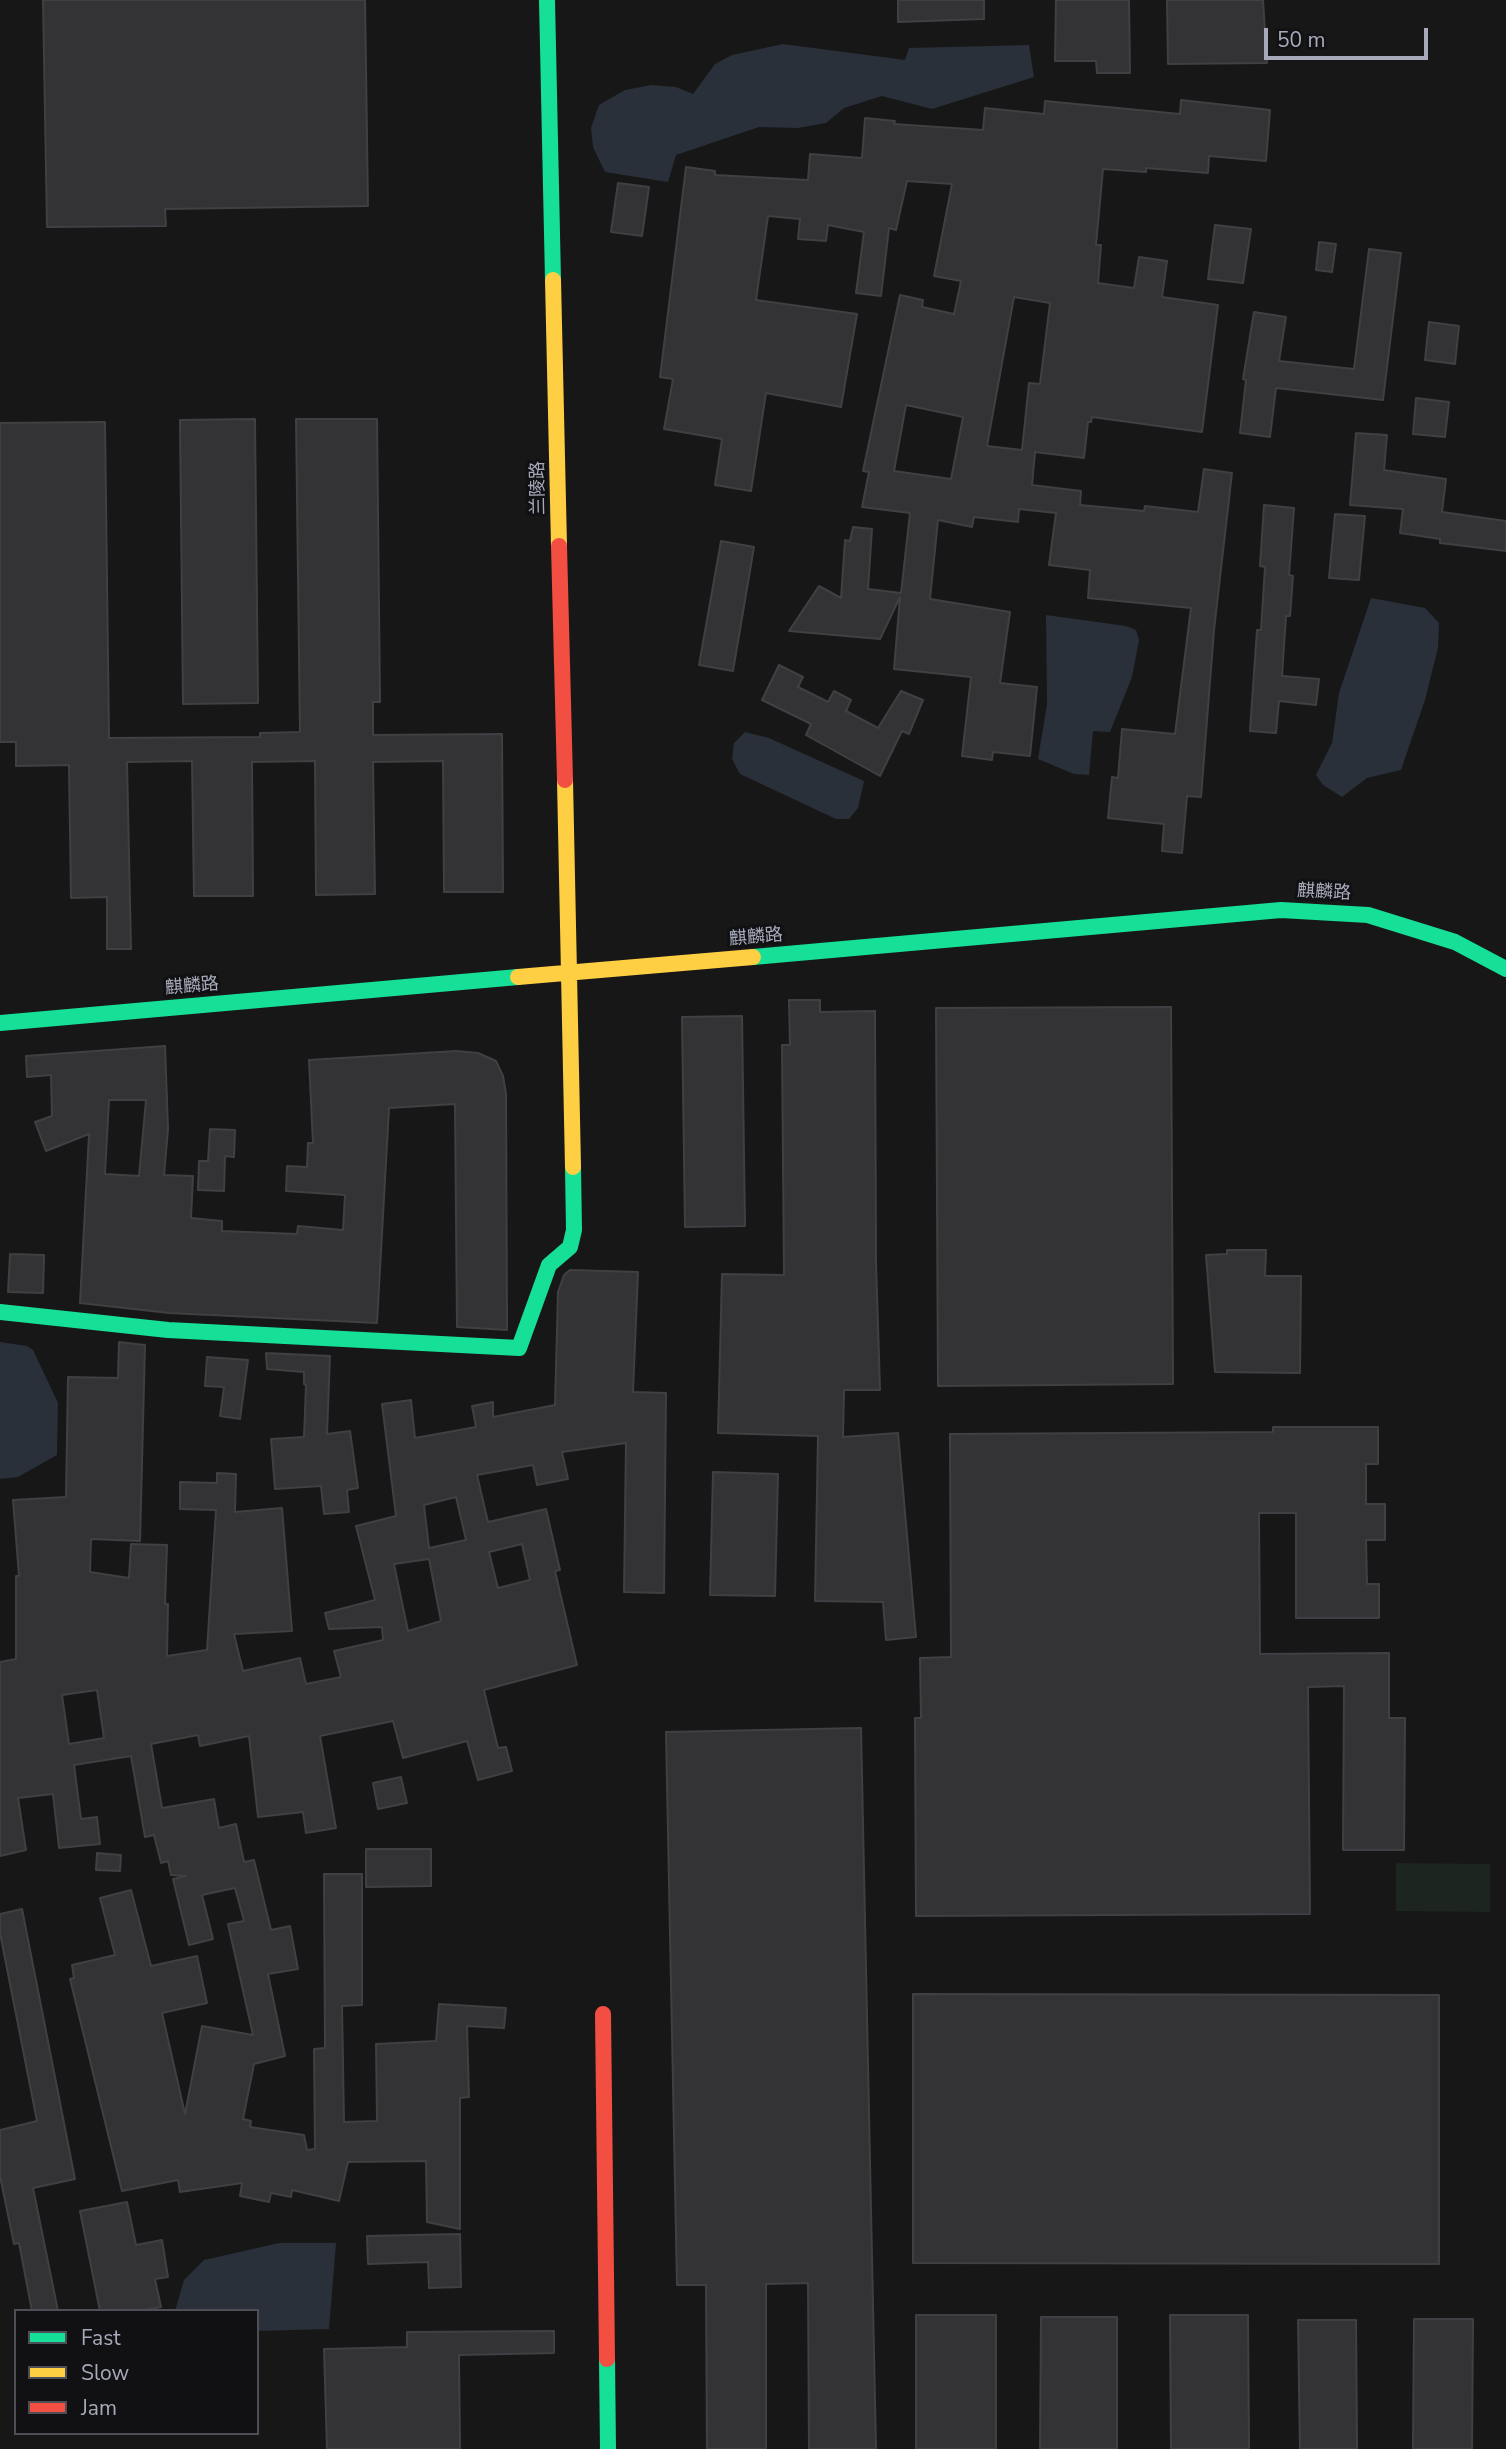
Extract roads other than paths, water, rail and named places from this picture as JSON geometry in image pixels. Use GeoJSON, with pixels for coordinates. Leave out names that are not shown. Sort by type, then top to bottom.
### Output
{"type":"FeatureCollection","features":[{"type":"Feature","properties":{"kind":"street","name":"兰陵路"},"geometry":{"type":"LineString","coordinates":[[0,1312],[168,1330],[519,1348],[549,1265],[570,1247],[574,1230],[547,0]]}},
{"type":"Feature","properties":{"kind":"street","name":"麒麟路"},"geometry":{"type":"LineString","coordinates":[[0,1023],[1280,911],[1368,915],[1455,942],[1506,969]]}},
{"type":"Feature","properties":{"kind":"street"},"geometry":{"type":"LineString","coordinates":[[603,2014],[608,2449]]}}]}
